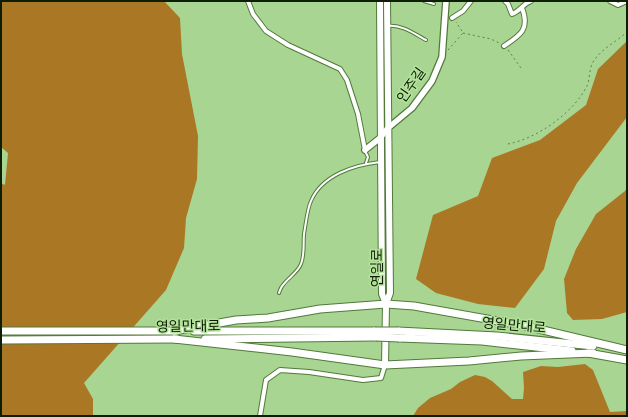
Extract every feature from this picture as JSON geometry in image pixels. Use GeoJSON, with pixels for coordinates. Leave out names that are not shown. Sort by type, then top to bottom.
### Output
{"type":"FeatureCollection","features":[{"type":"Feature","properties":{"kind":"highway"},"geometry":{"type":"LineString","coordinates":[[174,331],[236,320],[268,318],[320,309],[386,304],[414,306],[526,326],[627,351]]}},
{"type":"Feature","properties":{"kind":"highway","name":"영일만대로"},"geometry":{"type":"LineString","coordinates":[[1,331],[174,331],[376,334]]}},
{"type":"Feature","properties":{"kind":"highway"},"geometry":{"type":"LineString","coordinates":[[376,334],[398,334]]}},
{"type":"Feature","properties":{"kind":"highway","name":"영일만대로"},"geometry":{"type":"LineString","coordinates":[[1,340],[174,339],[376,334]]}},
{"type":"Feature","properties":{"kind":"highway","name":"영일만대로"},"geometry":{"type":"LineString","coordinates":[[398,334],[497,336],[627,351]]}},
{"type":"Feature","properties":{"kind":"highway","name":"영일만대로"},"geometry":{"type":"LineString","coordinates":[[398,334],[593,353],[627,360]]}},
{"type":"Feature","properties":{"kind":"highway"},"geometry":{"type":"LineString","coordinates":[[174,339],[385,364],[593,353]]}},
{"type":"Feature","properties":{"kind":"main road","name":"연일로"},"geometry":{"type":"LineString","coordinates":[[380,1],[382,294],[386,304]]}},
{"type":"Feature","properties":{"kind":"main road","name":"연일로"},"geometry":{"type":"LineString","coordinates":[[386,304],[390,292],[387,1]]}},
{"type":"Feature","properties":{"kind":"main road"},"geometry":{"type":"LineString","coordinates":[[385,364],[386,304]]}},
{"type":"Feature","properties":{"kind":"street"},"geometry":{"type":"LineString","coordinates":[[248,1],[254,14],[266,32],[288,45],[340,70],[347,80],[358,114],[365,150]]}},
{"type":"Feature","properties":{"kind":"street","name":"인주길"},"geometry":{"type":"LineString","coordinates":[[365,150],[412,108],[432,81],[442,57],[446,1]]}},
{"type":"Feature","properties":{"kind":"street"},"geometry":{"type":"LineString","coordinates":[[452,18],[463,11],[471,1]]}},
{"type":"Feature","properties":{"kind":"street"},"geometry":{"type":"LineString","coordinates":[[505,1],[508,4],[512,14],[519,11],[527,2],[531,1]]}},
{"type":"Feature","properties":{"kind":"street"},"geometry":{"type":"LineString","coordinates":[[610,1],[618,5],[627,1]]}},
{"type":"Feature","properties":{"kind":"street"},"geometry":{"type":"LineString","coordinates":[[504,46],[517,38],[525,29],[525,17],[522,8]]}},
{"type":"Feature","properties":{"kind":"street"},"geometry":{"type":"LineString","coordinates":[[260,416],[266,380],[280,370],[309,372],[363,380],[381,378],[385,364]]}},
{"type":"Feature","properties":{"kind":"lane"},"geometry":{"type":"LineString","coordinates":[[424,1],[434,4]]}},
{"type":"Feature","properties":{"kind":"lane"},"geometry":{"type":"LineString","coordinates":[[387,27],[393,26],[406,30],[426,40]]}},
{"type":"Feature","properties":{"kind":"lane"},"geometry":{"type":"LineString","coordinates":[[365,150],[368,157],[366,163]]}},
{"type":"Feature","properties":{"kind":"lane"},"geometry":{"type":"LineString","coordinates":[[279,293],[283,284],[300,265],[311,201],[318,189],[340,172],[366,163],[381,162]]}},
{"type":"Feature","properties":{"kind":"path"},"geometry":{"type":"LineString","coordinates":[[452,18],[463,33],[491,39],[504,46],[521,68]]}},
{"type":"Feature","properties":{"kind":"path"},"geometry":{"type":"LineString","coordinates":[[508,144],[522,141],[565,114],[582,96],[588,84],[592,63],[601,52],[627,32]]}},
{"type":"Feature","properties":{"kind":"path"},"geometry":{"type":"LineString","coordinates":[[442,57],[463,33]]}},
{"type":"Feature","properties":{"kind":"shaded area"},"geometry":{"type":"Polygon","coordinates":[[[1,1],[164,1],[180,18],[182,54],[198,136],[197,179],[186,218],[184,248],[166,290],[84,383],[93,399],[93,416],[1,416],[1,183],[5,185],[8,153],[1,147],[1,1]]]}},
{"type":"Feature","properties":{"kind":"shaded area"},"geometry":{"type":"Polygon","coordinates":[[[627,41],[627,117],[577,183],[556,221],[544,269],[515,308],[478,304],[436,293],[416,279],[433,215],[478,196],[492,158],[540,140],[586,105],[598,69],[627,41]]]}},
{"type":"Feature","properties":{"kind":"shaded area"},"geometry":{"type":"Polygon","coordinates":[[[627,188],[627,312],[602,319],[573,320],[567,313],[564,279],[576,249],[596,214],[627,188]]]}},
{"type":"Feature","properties":{"kind":"shaded area"},"geometry":{"type":"Polygon","coordinates":[[[585,364],[593,370],[610,412],[627,411],[627,416],[413,416],[418,408],[430,398],[451,389],[460,382],[475,375],[485,377],[492,381],[512,399],[523,399],[523,372],[541,366],[558,367],[585,364]]]}}]}
